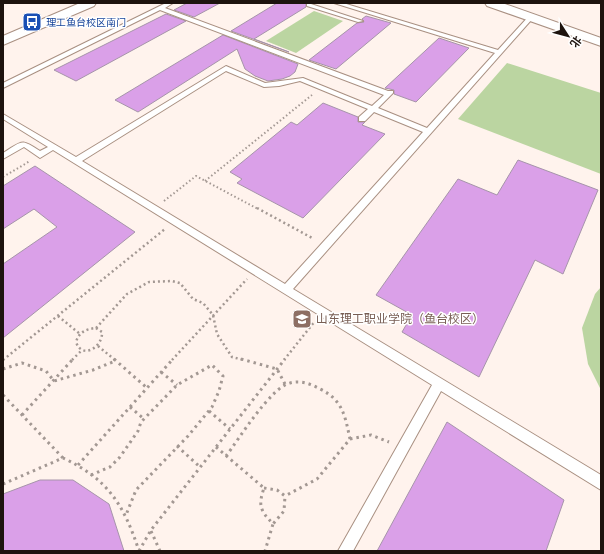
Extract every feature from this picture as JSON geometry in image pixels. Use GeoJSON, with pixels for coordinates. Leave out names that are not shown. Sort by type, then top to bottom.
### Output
{"type":"FeatureCollection","features":[{"type":"Feature","properties":{"kind":"main road"},"geometry":{"type":"LineString","coordinates":[[3,41],[90,3]]}},
{"type":"Feature","properties":{"kind":"main road"},"geometry":{"type":"LineString","coordinates":[[491,3],[601,42]]}},
{"type":"Feature","properties":{"kind":"lane"},"geometry":{"type":"LineString","coordinates":[[3,86],[170,3]]}},
{"type":"Feature","properties":{"kind":"lane"},"geometry":{"type":"LineString","coordinates":[[338,3],[499,52]]}},
{"type":"Feature","properties":{"kind":"lane"},"geometry":{"type":"LineString","coordinates":[[309,5],[360,21]]}},
{"type":"Feature","properties":{"kind":"lane"},"geometry":{"type":"LineString","coordinates":[[160,8],[390,93],[362,118]]}},
{"type":"Feature","properties":{"kind":"lane"},"geometry":{"type":"LineString","coordinates":[[286,290],[531,17]]}},
{"type":"Feature","properties":{"kind":"lane"},"geometry":{"type":"LineString","coordinates":[[76,161],[226,68],[264,85],[279,84],[301,79],[428,131]]}},
{"type":"Feature","properties":{"kind":"lane"},"geometry":{"type":"LineString","coordinates":[[3,116],[601,483]]}},
{"type":"Feature","properties":{"kind":"lane"},"geometry":{"type":"LineString","coordinates":[[3,156],[24,144],[40,155],[53,147]]}},
{"type":"Feature","properties":{"kind":"lane"},"geometry":{"type":"LineString","coordinates":[[345,551],[439,384]]}},
{"type":"Feature","properties":{"kind":"path"},"geometry":{"type":"LineString","coordinates":[[205,181],[321,88]]}},
{"type":"Feature","properties":{"kind":"path"},"geometry":{"type":"LineString","coordinates":[[3,177],[40,155]]}},
{"type":"Feature","properties":{"kind":"path"},"geometry":{"type":"LineString","coordinates":[[154,209],[196,176],[326,246]]}},
{"type":"Feature","properties":{"kind":"path"},"geometry":{"type":"LineString","coordinates":[[3,360],[174,222]]}},
{"type":"Feature","properties":{"kind":"path"},"geometry":{"type":"LineString","coordinates":[[78,464],[213,315],[255,271]]}},
{"type":"Feature","properties":{"kind":"path"},"geometry":{"type":"LineString","coordinates":[[96,328],[127,294],[149,282],[172,281],[180,283],[193,299],[203,303],[213,315],[217,334],[232,357],[277,369],[285,384]]}},
{"type":"Feature","properties":{"kind":"path"},"geometry":{"type":"LineString","coordinates":[[139,551],[151,530],[322,312]]}},
{"type":"Feature","properties":{"kind":"path"},"geometry":{"type":"LineString","coordinates":[[58,316],[80,334]]}},
{"type":"Feature","properties":{"kind":"path"},"geometry":{"type":"LineString","coordinates":[[22,415],[81,351],[90,351],[98,346],[103,339],[102,332],[96,328],[87,329],[80,334],[76,345],[81,351]]}},
{"type":"Feature","properties":{"kind":"path"},"geometry":{"type":"LineString","coordinates":[[98,346],[147,388]]}},
{"type":"Feature","properties":{"kind":"path"},"geometry":{"type":"LineString","coordinates":[[54,381],[102,368],[115,361]]}},
{"type":"Feature","properties":{"kind":"path"},"geometry":{"type":"LineString","coordinates":[[3,369],[22,363],[46,371],[54,381]]}},
{"type":"Feature","properties":{"kind":"path"},"geometry":{"type":"LineString","coordinates":[[91,475],[110,467],[120,457],[138,431],[141,422],[177,385],[212,365],[223,376],[222,386],[209,411],[135,491],[126,515]]}},
{"type":"Feature","properties":{"kind":"path"},"geometry":{"type":"LineString","coordinates":[[161,372],[177,385]]}},
{"type":"Feature","properties":{"kind":"path"},"geometry":{"type":"LineString","coordinates":[[226,456],[267,401],[285,384],[304,381],[323,390],[339,402],[346,419],[350,439]]}},
{"type":"Feature","properties":{"kind":"path"},"geometry":{"type":"LineString","coordinates":[[3,396],[63,458],[78,464],[109,489],[126,515],[139,551]]}},
{"type":"Feature","properties":{"kind":"path"},"geometry":{"type":"LineString","coordinates":[[130,407],[144,419]]}},
{"type":"Feature","properties":{"kind":"path"},"geometry":{"type":"LineString","coordinates":[[209,411],[230,429]]}},
{"type":"Feature","properties":{"kind":"path"},"geometry":{"type":"LineString","coordinates":[[285,496],[317,479],[350,439],[371,435],[393,444],[407,440]]}},
{"type":"Feature","properties":{"kind":"path"},"geometry":{"type":"LineString","coordinates":[[177,446],[200,467]]}},
{"type":"Feature","properties":{"kind":"path"},"geometry":{"type":"LineString","coordinates":[[216,448],[264,488],[277,490],[285,496]]}},
{"type":"Feature","properties":{"kind":"path"},"geometry":{"type":"LineString","coordinates":[[3,484],[63,458]]}},
{"type":"Feature","properties":{"kind":"path"},"geometry":{"type":"LineString","coordinates":[[264,488],[259,501],[262,512],[273,524]]}},
{"type":"Feature","properties":{"kind":"path"},"geometry":{"type":"LineString","coordinates":[[265,551],[273,524],[284,511],[285,496]]}},
{"type":"Feature","properties":{"kind":"path"},"geometry":{"type":"LineString","coordinates":[[151,530],[160,551]]}},
{"type":"Feature","properties":{"kind":"green space"},"geometry":{"type":"Polygon","coordinates":[[[314,11],[343,21],[296,53],[266,41],[314,11]]]}},
{"type":"Feature","properties":{"kind":"green space"},"geometry":{"type":"Polygon","coordinates":[[[507,63],[601,93],[601,174],[458,119],[507,63]]]}},
{"type":"Feature","properties":{"kind":"green space"},"geometry":{"type":"Polygon","coordinates":[[[601,287],[601,390],[588,364],[582,328],[595,294],[601,287]]]}},
{"type":"Feature","properties":{"kind":"building"},"geometry":{"type":"Polygon","coordinates":[[[187,3],[220,3],[194,17],[174,10],[187,3]]]}},
{"type":"Feature","properties":{"kind":"building"},"geometry":{"type":"Polygon","coordinates":[[[277,3],[306,3],[306,7],[254,39],[289,52],[231,31],[277,3]]]}},
{"type":"Feature","properties":{"kind":"building"},"geometry":{"type":"Polygon","coordinates":[[[166,14],[186,21],[76,81],[54,70],[166,14]]]}},
{"type":"Feature","properties":{"kind":"building"},"geometry":{"type":"Polygon","coordinates":[[[366,16],[391,23],[336,69],[309,60],[357,23],[364,22],[362,19],[366,16]]]}},
{"type":"Feature","properties":{"kind":"building"},"geometry":{"type":"Polygon","coordinates":[[[223,35],[298,64],[295,72],[282,79],[268,81],[255,76],[245,69],[237,49],[138,112],[115,100],[223,35]]]}},
{"type":"Feature","properties":{"kind":"building"},"geometry":{"type":"Polygon","coordinates":[[[439,38],[469,48],[416,102],[394,94],[394,90],[385,88],[439,38]]]}},
{"type":"Feature","properties":{"kind":"building"},"geometry":{"type":"Polygon","coordinates":[[[323,103],[358,117],[358,122],[365,122],[362,125],[385,134],[303,218],[237,183],[242,179],[230,172],[291,122],[297,125],[323,103]]]}},
{"type":"Feature","properties":{"kind":"building"},"geometry":{"type":"Polygon","coordinates":[[[518,160],[598,190],[563,274],[535,260],[479,377],[402,332],[412,315],[376,295],[458,179],[497,195],[518,160]]]}},
{"type":"Feature","properties":{"kind":"building"},"geometry":{"type":"Polygon","coordinates":[[[35,166],[135,232],[3,338],[3,264],[57,227],[34,209],[3,229],[3,186],[35,166]]]}},
{"type":"Feature","properties":{"kind":"building"},"geometry":{"type":"Polygon","coordinates":[[[447,422],[564,500],[546,551],[377,551],[447,422]]]}},
{"type":"Feature","properties":{"kind":"building"},"geometry":{"type":"Polygon","coordinates":[[[40,480],[73,480],[109,504],[124,551],[3,551],[3,494],[40,480]]]}},
{"type":"Feature","properties":{"kind":"place","name":"理工鱼台校区南门"},"geometry":{"type":"Point","coordinates":[32,22]}},
{"type":"Feature","properties":{"kind":"place","name":"山东理工职业学院（鱼台校区）"},"geometry":{"type":"Point","coordinates":[302,319]}}]}
